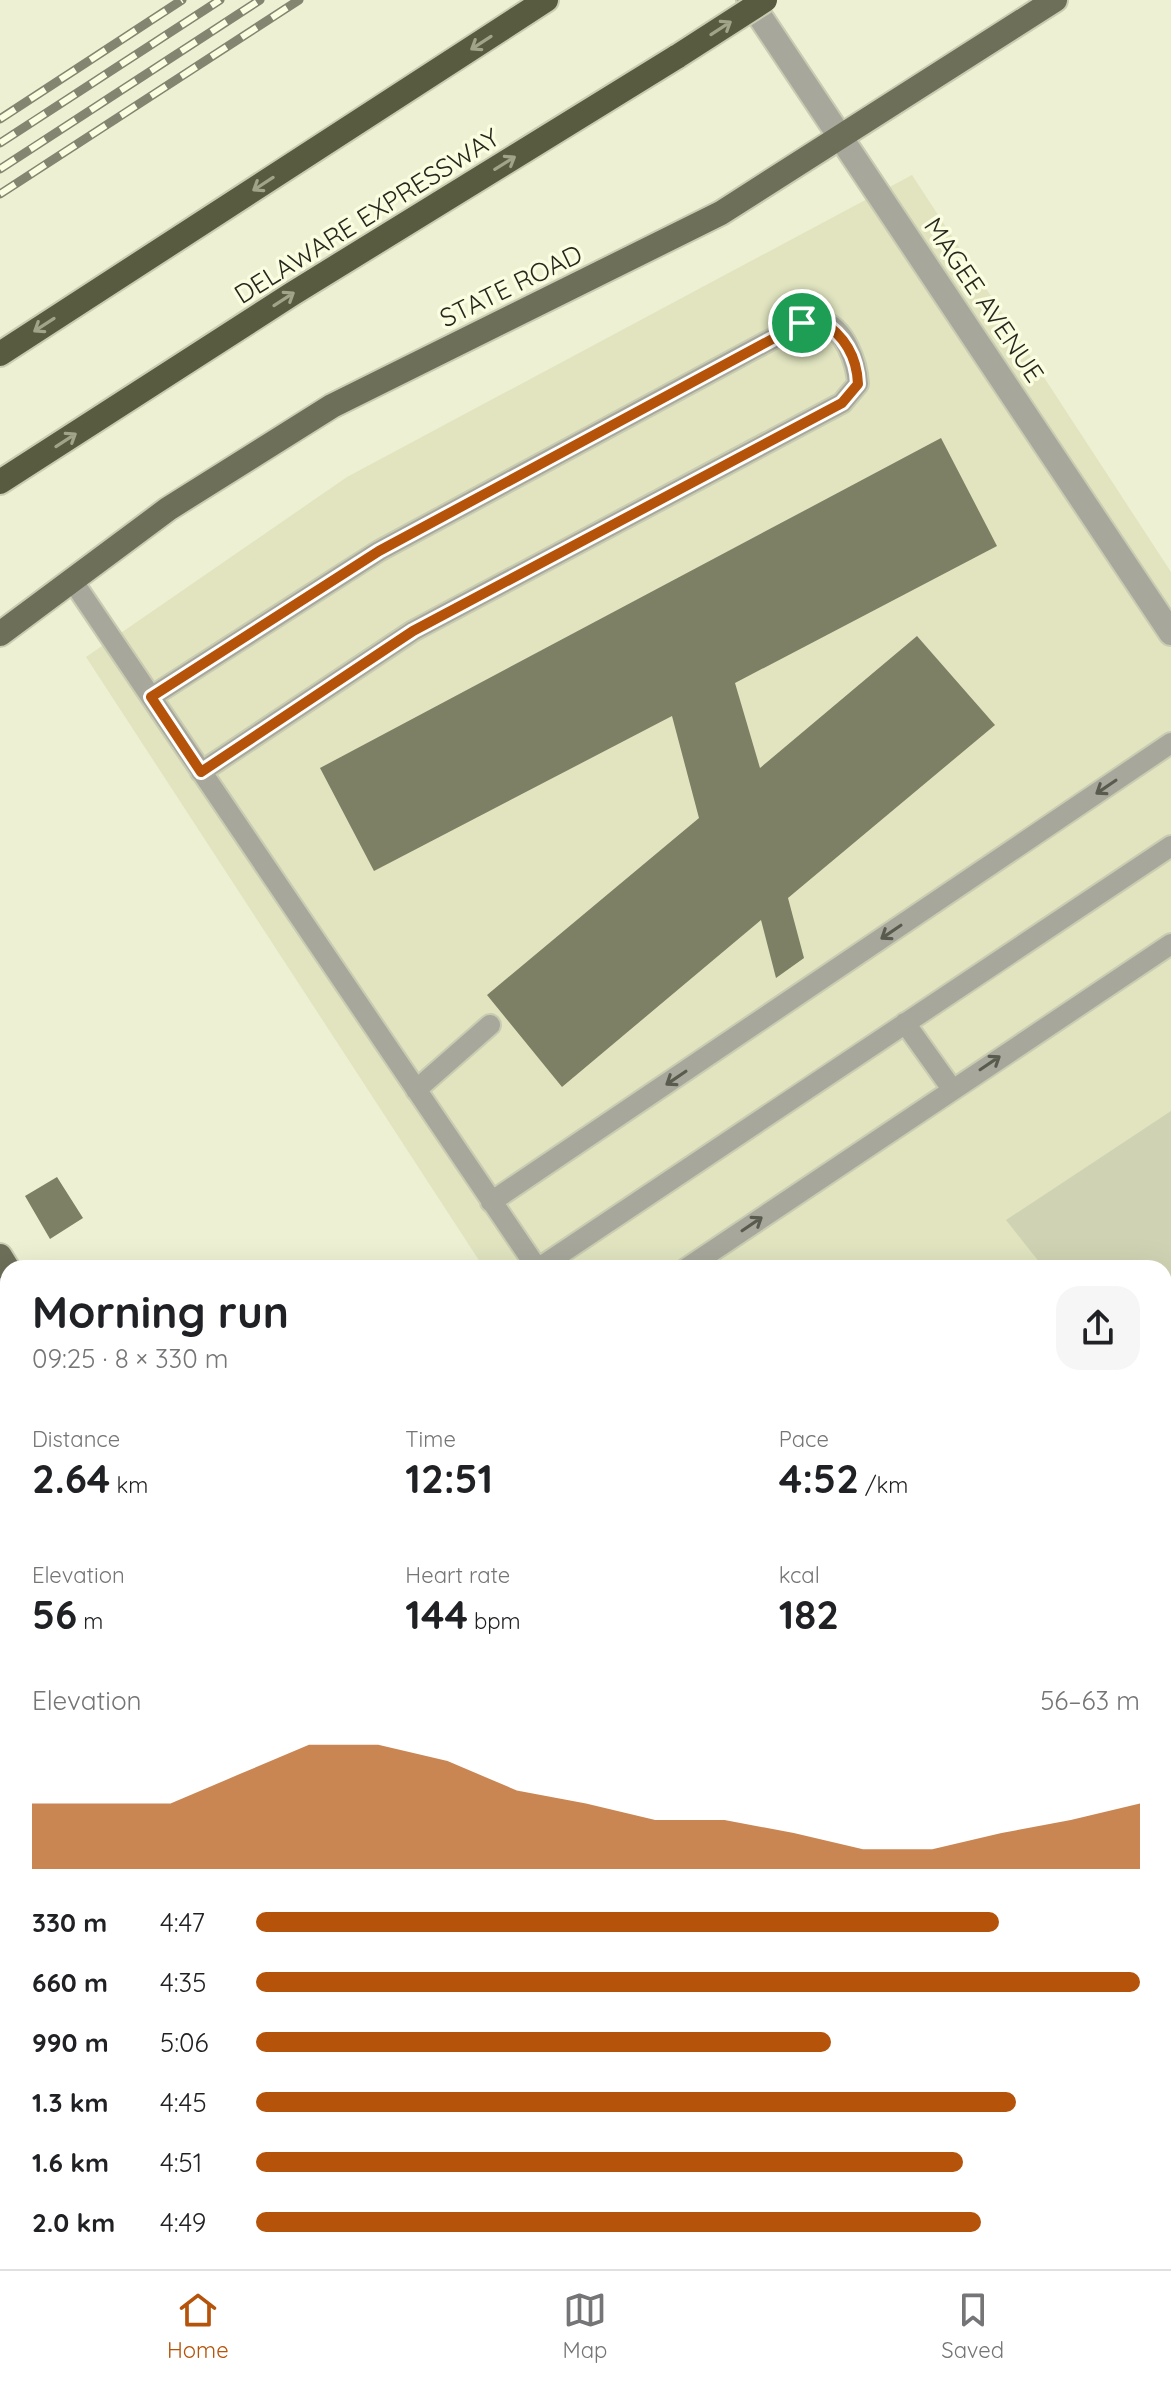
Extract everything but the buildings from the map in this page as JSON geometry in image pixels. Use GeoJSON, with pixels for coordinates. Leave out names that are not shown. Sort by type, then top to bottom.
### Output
{"type":"FeatureCollection","features":[{"type":"Feature","properties":{"kind":"highway"},"geometry":{"type":"LineString","coordinates":[[0,354],[546,0]]}},
{"type":"Feature","properties":{"kind":"highway","name":"DELAWARE EXPRESSWAY"},"geometry":{"type":"LineString","coordinates":[[0,482],[292,294],[765,0]]}},
{"type":"Feature","properties":{"kind":"main road","name":"STATE ROAD"},"geometry":{"type":"LineString","coordinates":[[0,634],[168,509],[332,406],[721,213],[1055,0]]}},
{"type":"Feature","properties":{"kind":"street","name":"MAGEE AVENUE"},"geometry":{"type":"LineString","coordinates":[[749,0],[1171,633]]}},
{"type":"Feature","properties":{"kind":"lane"},"geometry":{"type":"LineString","coordinates":[[151,697],[379,551],[802,323],[820,320],[834,329],[857,362],[858,384],[842,403],[413,631],[201,772]]}},
{"type":"Feature","properties":{"kind":"lane"},"geometry":{"type":"LineString","coordinates":[[72,580],[532,1260]]}},
{"type":"Feature","properties":{"kind":"lane"},"geometry":{"type":"LineString","coordinates":[[491,1202],[1171,743]]}},
{"type":"Feature","properties":{"kind":"lane"},"geometry":{"type":"LineString","coordinates":[[550,1260],[1171,846]]}},
{"type":"Feature","properties":{"kind":"lane"},"geometry":{"type":"LineString","coordinates":[[699,1260],[1171,944]]}},
{"type":"Feature","properties":{"kind":"lane"},"geometry":{"type":"LineString","coordinates":[[905,1023],[952,1089]]}},
{"type":"Feature","properties":{"kind":"lane"},"geometry":{"type":"LineString","coordinates":[[416,1090],[490,1025]]}},
{"type":"Feature","properties":{"kind":"shaded area"},"geometry":{"type":"Polygon","coordinates":[[[912,175],[1171,572],[1171,1260],[479,1260],[86,657],[347,477],[912,175]]]}},
{"type":"Feature","properties":{"kind":"shaded area"},"geometry":{"type":"Polygon","coordinates":[[[1171,1111],[1171,1260],[1038,1260],[1006,1220],[1171,1111]]]}},
{"type":"Feature","properties":{"kind":"railway"},"geometry":{"type":"LineString","coordinates":[[0,119],[182,0]]}},
{"type":"Feature","properties":{"kind":"railway"},"geometry":{"type":"LineString","coordinates":[[0,143],[220,0]]}},
{"type":"Feature","properties":{"kind":"railway"},"geometry":{"type":"LineString","coordinates":[[0,169],[260,0]]}},
{"type":"Feature","properties":{"kind":"railway"},"geometry":{"type":"LineString","coordinates":[[0,194],[299,0]]}},
{"type":"Feature","properties":{"kind":"route"},"geometry":{"type":"LineString","coordinates":[[820,320],[834,329],[857,362],[858,384],[842,403],[413,631],[201,772],[151,697],[379,551],[802,323],[820,320]]}}]}
